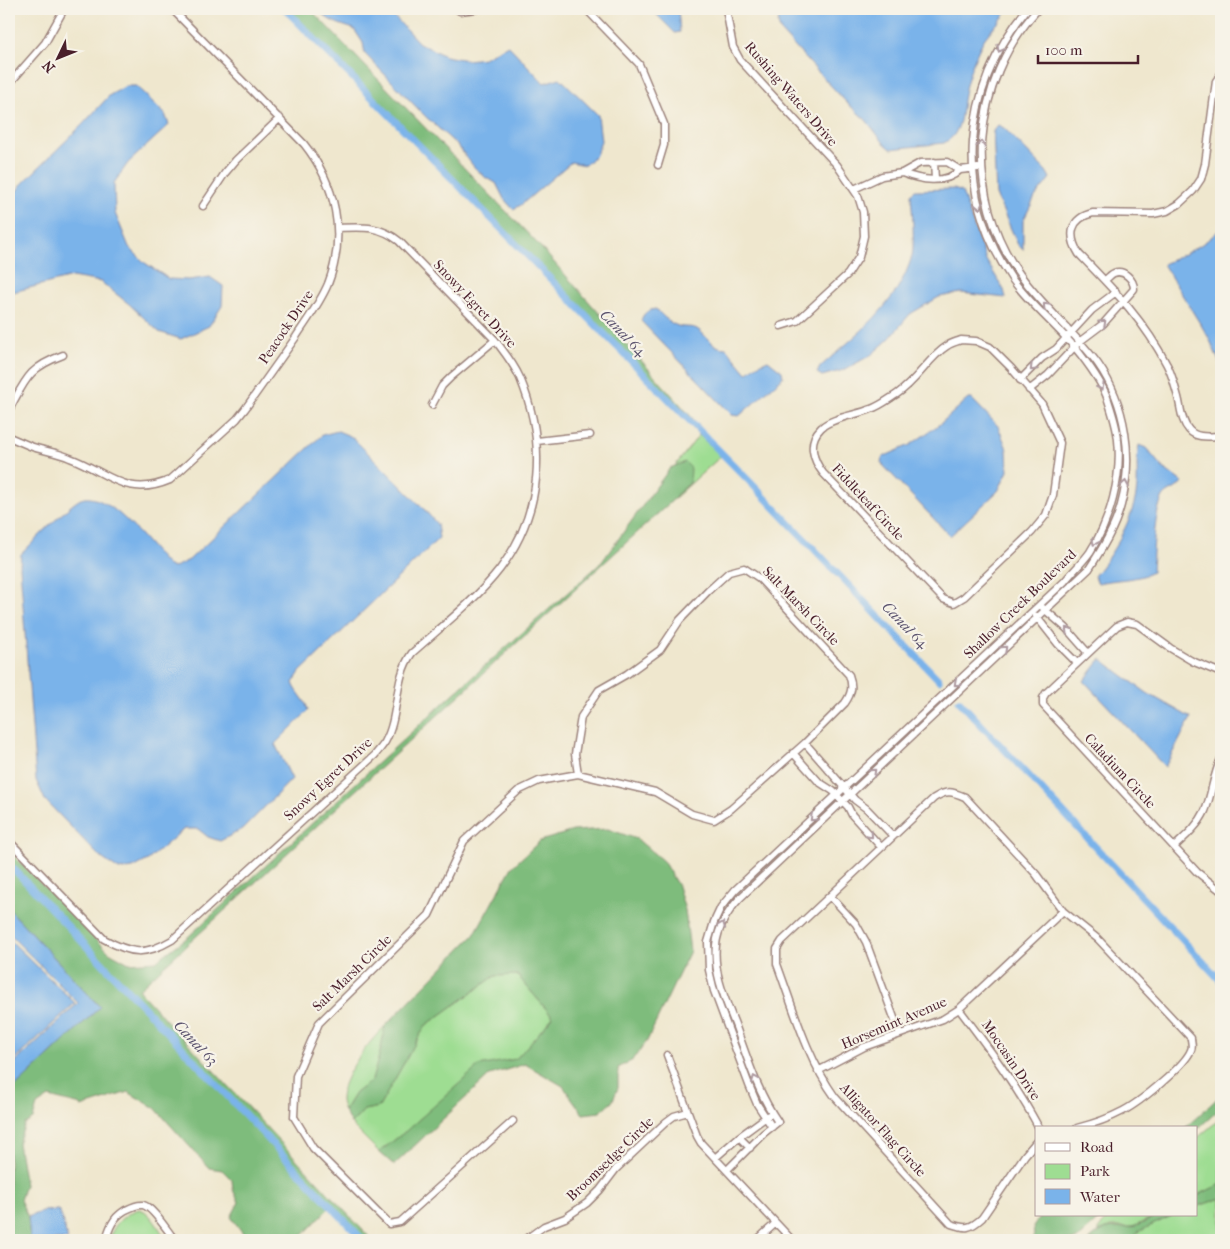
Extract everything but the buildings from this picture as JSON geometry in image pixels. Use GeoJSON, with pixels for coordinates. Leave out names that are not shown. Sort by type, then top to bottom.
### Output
{"type":"FeatureCollection","features":[{"type":"Feature","properties":{"kind":"street"},"geometry":{"type":"LineString","coordinates":[[9,84],[45,43],[64,9]]}},
{"type":"Feature","properties":{"kind":"street","name":"Peacock Drive"},"geometry":{"type":"LineString","coordinates":[[9,437],[30,446],[70,458],[124,484],[139,488],[156,486],[170,480],[237,419],[314,310],[328,284],[336,255],[338,228],[328,182],[316,158],[280,118],[172,9]]}},
{"type":"Feature","properties":{"kind":"street"},"geometry":{"type":"LineString","coordinates":[[457,9],[460,11],[476,9]]}},
{"type":"Feature","properties":{"kind":"street"},"geometry":{"type":"LineString","coordinates":[[586,9],[639,64],[664,124],[664,145],[658,165]]}},
{"type":"Feature","properties":{"kind":"street","name":"Rushing Waters Drive"},"geometry":{"type":"LineString","coordinates":[[726,9],[733,47],[740,60],[836,165],[854,189],[863,212],[864,236],[859,257],[848,274],[797,321],[781,326]]}},
{"type":"Feature","properties":{"kind":"street","name":"Shallow Creek Boulevard"},"geometry":{"type":"LineString","coordinates":[[775,1124],[772,1113],[756,1082],[716,968],[716,943],[727,913],[847,791],[1065,581],[1090,552],[1111,510],[1117,473],[1118,440],[1108,398],[1095,375],[1074,347],[1013,280],[997,253],[984,222],[976,192],[973,146],[976,112],[982,88],[995,58],[1010,32],[1027,9]]}},
{"type":"Feature","properties":{"kind":"street","name":"Shallow Creek Boulevard"},"geometry":{"type":"LineString","coordinates":[[847,791],[1038,618],[1089,569],[1105,544],[1121,505],[1127,473],[1128,447],[1122,418],[1112,390],[1099,366],[1033,292],[1004,250],[991,220],[984,189],[980,148],[984,115],[990,92],[1001,63],[1015,37],[1038,9]]}},
{"type":"Feature","properties":{"kind":"street"},"geometry":{"type":"LineString","coordinates":[[1221,74],[1216,81],[1205,164],[1201,179],[1193,191],[1179,204],[1167,211],[1153,214],[1093,213],[1084,215],[1076,222],[1072,232],[1073,245],[1079,254],[1125,301],[1152,338],[1168,367],[1178,396],[1183,422],[1189,430],[1198,436],[1221,436]]}},
{"type":"Feature","properties":{"kind":"street"},"geometry":{"type":"LineString","coordinates":[[203,206],[236,160],[280,118]]}},
{"type":"Feature","properties":{"kind":"street"},"geometry":{"type":"LineString","coordinates":[[934,162],[935,179]]}},
{"type":"Feature","properties":{"kind":"street"},"geometry":{"type":"LineString","coordinates":[[854,189],[882,176],[902,173],[920,164],[947,162],[960,170]]}},
{"type":"Feature","properties":{"kind":"street"},"geometry":{"type":"LineString","coordinates":[[902,173],[924,180],[949,178],[960,170],[982,168]]}},
{"type":"Feature","properties":{"kind":"street","name":"Snowy Egret Drive"},"geometry":{"type":"LineString","coordinates":[[9,841],[104,939],[122,949],[137,952],[161,946],[172,940],[375,755],[385,742],[401,675],[412,653],[485,586],[514,550],[532,506],[538,475],[537,441],[532,413],[520,377],[509,358],[495,340],[399,241],[390,234],[380,230],[364,227],[338,228]]}},
{"type":"Feature","properties":{"kind":"street"},"geometry":{"type":"LineString","coordinates":[[1029,390],[1059,365],[1079,342],[1103,324],[1134,289],[1131,280],[1124,273],[1114,273],[1105,280]]}},
{"type":"Feature","properties":{"kind":"street"},"geometry":{"type":"LineString","coordinates":[[1020,380],[1042,358],[1056,349],[1092,310],[1116,292]]}},
{"type":"Feature","properties":{"kind":"street"},"geometry":{"type":"LineString","coordinates":[[432,405],[442,386],[495,340]]}},
{"type":"Feature","properties":{"kind":"street","name":"Fiddleleaf Circle"},"geometry":{"type":"LineString","coordinates":[[961,340],[976,341],[990,347],[1020,380],[1042,404],[1060,443],[1054,488],[1046,515],[1032,532],[964,597],[954,603],[943,599],[823,473],[814,458],[812,449],[815,437],[821,428],[830,422],[872,409],[900,393],[916,379],[940,351],[948,345],[961,340]]}},
{"type":"Feature","properties":{"kind":"street"},"geometry":{"type":"LineString","coordinates":[[9,410],[33,370],[63,355]]}},
{"type":"Feature","properties":{"kind":"street"},"geometry":{"type":"LineString","coordinates":[[537,441],[590,434]]}},
{"type":"Feature","properties":{"kind":"street","name":"Salt Marsh Circle"},"geometry":{"type":"LineString","coordinates":[[513,1121],[400,1222],[389,1224],[313,1148],[294,1117],[296,1076],[319,1024],[429,915],[464,841],[518,791],[539,780],[578,774],[655,792],[692,814],[714,820],[731,810],[805,742],[850,696],[852,686],[849,675],[759,578],[744,568],[729,572],[680,620],[660,650],[627,674],[599,690],[582,717],[575,754],[578,774]]}},
{"type":"Feature","properties":{"kind":"street"},"geometry":{"type":"LineString","coordinates":[[1040,604],[1045,611],[1066,628],[1088,653]]}},
{"type":"Feature","properties":{"kind":"street"},"geometry":{"type":"LineString","coordinates":[[1032,612],[1058,644],[1077,663]]}},
{"type":"Feature","properties":{"kind":"street","name":"Caladium Circle"},"geometry":{"type":"LineString","coordinates":[[1221,673],[1192,661],[1137,624],[1127,622],[1117,626],[1043,698],[1043,705],[1197,872],[1221,891]]}},
{"type":"Feature","properties":{"kind":"street"},"geometry":{"type":"LineString","coordinates":[[805,742],[847,791],[867,808],[893,836]]}},
{"type":"Feature","properties":{"kind":"street"},"geometry":{"type":"LineString","coordinates":[[793,753],[819,782],[840,798],[852,816],[881,847]]}},
{"type":"Feature","properties":{"kind":"street"},"geometry":{"type":"LineString","coordinates":[[1174,847],[1198,823],[1206,810],[1216,770],[1221,759]]}},
{"type":"Feature","properties":{"kind":"street","name":"Alligator Flag Circle"},"geometry":{"type":"LineString","coordinates":[[1035,1143],[982,1218],[973,1226],[963,1228],[951,1224],[835,1097],[818,1072],[777,964],[777,949],[782,940],[934,798],[942,793],[952,792],[965,797],[1036,874],[1063,911],[1098,939],[1191,1038],[1192,1048],[1186,1059],[1148,1094],[1125,1110],[1098,1123],[1085,1126]]}},
{"type":"Feature","properties":{"kind":"street","name":"Shallow Creek Boulevard"},"geometry":{"type":"LineString","coordinates":[[775,1124],[765,1118],[749,1085],[714,991],[709,970],[708,942],[721,907],[735,890],[840,798]]}},
{"type":"Feature","properties":{"kind":"street"},"geometry":{"type":"LineString","coordinates":[[830,896],[856,924],[866,942],[900,1034]]}},
{"type":"Feature","properties":{"kind":"street","name":"Horsemint Avenue"},"geometry":{"type":"LineString","coordinates":[[818,1072],[864,1047],[943,1019],[959,1008],[1063,911]]}},
{"type":"Feature","properties":{"kind":"street","name":"Moccasin Drive"},"geometry":{"type":"LineString","coordinates":[[959,1008],[1017,1089],[1038,1126]]}},
{"type":"Feature","properties":{"kind":"street"},"geometry":{"type":"LineString","coordinates":[[667,1055],[697,1136],[792,1240]]}},
{"type":"Feature","properties":{"kind":"street","name":"Broomsedge Circle"},"geometry":{"type":"LineString","coordinates":[[524,1240],[544,1226],[564,1218],[581,1207],[600,1190],[616,1169],[666,1122],[674,1116],[688,1112]]}},
{"type":"Feature","properties":{"kind":"street"},"geometry":{"type":"LineString","coordinates":[[716,1158],[739,1137],[772,1113]]}},
{"type":"Feature","properties":{"kind":"street"},"geometry":{"type":"LineString","coordinates":[[727,1170],[775,1124]]}},
{"type":"Feature","properties":{"kind":"street"},"geometry":{"type":"LineString","coordinates":[[739,1137],[750,1148]]}},
{"type":"Feature","properties":{"kind":"street"},"geometry":{"type":"LineString","coordinates":[[106,1240],[108,1230],[121,1213],[132,1206],[144,1205],[152,1211],[175,1240]]}},
{"type":"Feature","properties":{"kind":"street"},"geometry":{"type":"LineString","coordinates":[[757,1240],[776,1223]]}},
{"type":"Feature","properties":{"kind":"green space"},"geometry":{"type":"Polygon","coordinates":[[[285,9],[310,9],[536,242],[709,437],[708,443],[527,253],[285,9]]]}},
{"type":"Feature","properties":{"kind":"green space"},"geometry":{"type":"Polygon","coordinates":[[[699,435],[721,456],[675,498],[690,483],[675,466],[699,435]]]}},
{"type":"Feature","properties":{"kind":"green space"},"geometry":{"type":"Polygon","coordinates":[[[685,462],[691,468],[690,483],[675,498],[140,988],[140,992],[372,1240],[363,1240],[331,1206],[298,1240],[248,1240],[231,1217],[239,1202],[233,1190],[232,1180],[222,1170],[209,1168],[155,1108],[128,1092],[81,1107],[81,1105],[49,1097],[37,1105],[33,1119],[25,1124],[18,1143],[25,1185],[20,1200],[28,1217],[30,1240],[9,1240],[9,1093],[100,1007],[9,909],[9,851],[109,952],[129,963],[156,961],[188,937],[451,696],[601,563],[670,468],[685,462]]]}},
{"type":"Feature","properties":{"kind":"green space"},"geometry":{"type":"Polygon","coordinates":[[[608,829],[637,839],[663,861],[678,886],[685,910],[690,951],[647,1041],[633,1060],[618,1068],[618,1088],[612,1102],[600,1112],[583,1114],[563,1086],[525,1064],[490,1075],[394,1165],[379,1152],[406,1131],[479,1066],[516,1059],[553,1017],[517,975],[495,976],[425,1026],[379,1107],[364,1110],[351,1124],[344,1111],[355,1093],[372,1080],[385,1026],[474,935],[512,867],[540,841],[573,831],[608,829]]]}},
{"type":"Feature","properties":{"kind":"green space"},"geometry":{"type":"Polygon","coordinates":[[[517,975],[553,1017],[516,1059],[479,1067],[379,1152],[351,1124],[364,1110],[379,1107],[425,1026],[495,976],[517,975]]]}},
{"type":"Feature","properties":{"kind":"green space"},"geometry":{"type":"Polygon","coordinates":[[[385,1026],[372,1081],[355,1093],[344,1111],[341,1100],[342,1091],[351,1070],[364,1050],[385,1026]]]}},
{"type":"Feature","properties":{"kind":"green space"},"geometry":{"type":"Polygon","coordinates":[[[1221,1095],[1221,1108],[1198,1128],[1198,1126],[1187,1126],[1221,1095]]]}},
{"type":"Feature","properties":{"kind":"green space"},"geometry":{"type":"Polygon","coordinates":[[[1221,1118],[1221,1184],[1198,1195],[1198,1137],[1221,1118]]]}},
{"type":"Feature","properties":{"kind":"green space"},"geometry":{"type":"Polygon","coordinates":[[[1221,1184],[1221,1198],[1198,1206],[1198,1195],[1221,1184]]]}},
{"type":"Feature","properties":{"kind":"green space"},"geometry":{"type":"Polygon","coordinates":[[[1221,1198],[1221,1240],[1133,1240],[1138,1232],[1171,1216],[1198,1216],[1198,1206],[1221,1198]]]}},
{"type":"Feature","properties":{"kind":"green space"},"geometry":{"type":"Polygon","coordinates":[[[140,1209],[152,1218],[167,1240],[110,1240],[113,1230],[120,1220],[140,1209]]]}},
{"type":"Feature","properties":{"kind":"green space"},"geometry":{"type":"Polygon","coordinates":[[[1040,1216],[1103,1216],[1076,1240],[1031,1240],[1034,1235],[1033,1226],[1040,1216]]]}},
{"type":"Feature","properties":{"kind":"green space"},"geometry":{"type":"Polygon","coordinates":[[[1111,1216],[1155,1216],[1133,1227],[1111,1227],[1099,1232],[1099,1228],[1111,1216]]]}},
{"type":"Feature","properties":{"kind":"green space"},"geometry":{"type":"Polygon","coordinates":[[[1155,1216],[1171,1216],[1138,1232],[1133,1240],[1089,1240],[1105,1230],[1134,1226],[1155,1216]]]}},
{"type":"Feature","properties":{"kind":"water"},"geometry":{"type":"Polygon","coordinates":[[[318,9],[387,9],[419,43],[445,56],[467,60],[484,58],[508,45],[544,83],[560,78],[598,115],[601,141],[596,155],[585,165],[571,162],[521,205],[513,209],[504,199],[496,183],[486,178],[474,167],[458,146],[426,117],[365,54],[363,43],[354,29],[330,20],[318,9]]]}},
{"type":"Feature","properties":{"kind":"water"},"geometry":{"type":"Polygon","coordinates":[[[651,9],[678,9],[680,32],[675,33],[651,9]]]}},
{"type":"Feature","properties":{"kind":"water"},"geometry":{"type":"Polygon","coordinates":[[[780,9],[1009,9],[982,42],[971,67],[966,85],[959,126],[951,138],[944,143],[891,149],[866,120],[847,103],[781,32],[778,24],[780,9]]]}},
{"type":"Feature","properties":{"kind":"water"},"geometry":{"type":"Polygon","coordinates":[[[126,86],[136,86],[165,114],[169,125],[128,163],[114,183],[115,213],[129,247],[145,263],[169,279],[189,280],[210,277],[223,286],[222,306],[209,326],[181,339],[159,332],[129,304],[101,282],[72,277],[9,293],[9,202],[21,185],[110,95],[126,86]]]}},
{"type":"Feature","properties":{"kind":"water"},"geometry":{"type":"Polygon","coordinates":[[[998,125],[1004,128],[1046,171],[1050,178],[1035,197],[1023,221],[1023,250],[1018,245],[996,195],[993,131],[998,125]]]}},
{"type":"Feature","properties":{"kind":"water"},"geometry":{"type":"Polygon","coordinates":[[[954,189],[962,192],[986,260],[1004,290],[1006,298],[961,293],[939,297],[910,314],[889,339],[871,355],[844,370],[822,376],[817,373],[820,367],[874,318],[897,290],[906,274],[913,250],[911,194],[915,190],[954,189]]]}},
{"type":"Feature","properties":{"kind":"water"},"geometry":{"type":"Polygon","coordinates":[[[1221,228],[1221,366],[1209,338],[1163,264],[1201,245],[1221,228]]]}},
{"type":"Feature","properties":{"kind":"water"},"geometry":{"type":"Polygon","coordinates":[[[656,309],[675,325],[697,329],[713,344],[726,348],[747,373],[757,365],[768,360],[782,371],[783,377],[739,416],[732,415],[641,321],[646,312],[656,309]]]}},
{"type":"Feature","properties":{"kind":"water"},"geometry":{"type":"Polygon","coordinates":[[[968,399],[972,399],[998,426],[1007,449],[1008,471],[998,491],[950,536],[881,463],[885,456],[910,445],[940,424],[968,399]]]}},
{"type":"Feature","properties":{"kind":"water"},"geometry":{"type":"Polygon","coordinates":[[[338,431],[352,437],[423,508],[437,524],[439,538],[300,672],[293,683],[308,711],[275,744],[292,779],[243,829],[220,841],[208,837],[198,829],[184,829],[148,860],[133,868],[119,870],[100,857],[45,800],[36,780],[20,566],[21,554],[75,502],[81,499],[92,498],[116,511],[167,565],[173,568],[189,560],[322,435],[338,431]]]}},
{"type":"Feature","properties":{"kind":"water"},"geometry":{"type":"Polygon","coordinates":[[[1139,445],[1146,448],[1162,467],[1182,482],[1164,496],[1158,511],[1152,572],[1134,578],[1098,583],[1094,576],[1120,538],[1130,517],[1137,489],[1139,445]]]}},
{"type":"Feature","properties":{"kind":"water"},"geometry":{"type":"Polygon","coordinates":[[[1101,659],[1147,693],[1191,718],[1165,767],[1084,681],[1101,659]]]}},
{"type":"Feature","properties":{"kind":"water"},"geometry":{"type":"Polygon","coordinates":[[[9,909],[100,1007],[9,1093],[9,1068],[78,1003],[9,934],[9,909]]]}},
{"type":"Feature","properties":{"kind":"water"},"geometry":{"type":"Polygon","coordinates":[[[9,939],[75,1003],[9,1065],[9,939]]]}},
{"type":"Feature","properties":{"kind":"water"},"geometry":{"type":"Polygon","coordinates":[[[59,1210],[68,1240],[30,1240],[28,1217],[43,1211],[59,1210]]]}},
{"type":"Feature","properties":{"kind":"waterway","name":"Canal 64"},"geometry":{"type":"LineString","coordinates":[[285,9],[752,484],[939,680]]}},
{"type":"Feature","properties":{"kind":"waterway","name":"Canal 64"},"geometry":{"type":"LineString","coordinates":[[959,701],[1221,981]]}},
{"type":"Feature","properties":{"kind":"waterway","name":"Canal 63"},"geometry":{"type":"LineString","coordinates":[[9,864],[363,1240]]}}]}
